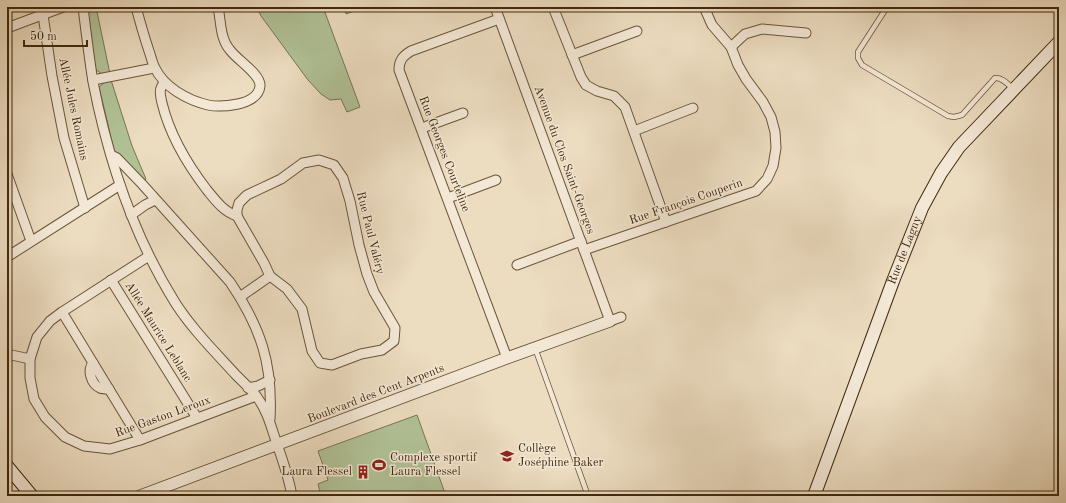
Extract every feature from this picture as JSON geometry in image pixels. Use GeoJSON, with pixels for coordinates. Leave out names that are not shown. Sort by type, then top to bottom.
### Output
{"type":"FeatureCollection","features":[{"type":"Feature","properties":{"kind":"main road","name":"Rue de Lagny"},"geometry":{"type":"LineString","coordinates":[[814,496],[893,281],[922,208],[941,173],[959,147],[1059,42]]}},
{"type":"Feature","properties":{"kind":"main road"},"geometry":{"type":"LineString","coordinates":[[7,466],[32,496]]}},
{"type":"Feature","properties":{"kind":"street"},"geometry":{"type":"LineString","coordinates":[[7,28],[64,7]]}},
{"type":"Feature","properties":{"kind":"street"},"geometry":{"type":"LineString","coordinates":[[83,7],[93,80],[99,110],[120,185],[131,215],[149,256],[166,287],[191,325],[256,396],[265,410],[283,461],[292,496]]}},
{"type":"Feature","properties":{"kind":"street"},"geometry":{"type":"LineString","coordinates":[[136,7],[154,68],[164,82],[187,98],[208,105],[223,106],[247,101],[256,95],[260,85],[259,79],[256,75],[229,50],[223,36],[218,7]]}},
{"type":"Feature","properties":{"kind":"street","name":"Avenue du Clos Saint-Georges"},"geometry":{"type":"LineString","coordinates":[[495,7],[610,321]]}},
{"type":"Feature","properties":{"kind":"street"},"geometry":{"type":"LineString","coordinates":[[553,7],[581,77],[586,85],[596,91],[614,96],[625,107],[666,222]]}},
{"type":"Feature","properties":{"kind":"street","name":"Rue François Couperin"},"geometry":{"type":"LineString","coordinates":[[517,265],[666,222],[756,191],[767,179],[773,166],[775,143],[775,132],[771,117],[738,65],[732,47],[712,25],[704,7]]}},
{"type":"Feature","properties":{"kind":"street","name":"Allée Jules Romains"},"geometry":{"type":"LineString","coordinates":[[43,15],[52,76],[64,138],[85,208]]}},
{"type":"Feature","properties":{"kind":"street","name":"Rue Georges Courteline"},"geometry":{"type":"LineString","coordinates":[[499,19],[405,54],[400,60],[400,70],[507,358]]}},
{"type":"Feature","properties":{"kind":"street"},"geometry":{"type":"LineString","coordinates":[[732,47],[745,34],[762,29],[806,33]]}},
{"type":"Feature","properties":{"kind":"street"},"geometry":{"type":"LineString","coordinates":[[572,55],[637,31]]}},
{"type":"Feature","properties":{"kind":"street"},"geometry":{"type":"LineString","coordinates":[[93,80],[154,68]]}},
{"type":"Feature","properties":{"kind":"street"},"geometry":{"type":"LineString","coordinates":[[164,82],[160,93],[162,104],[180,151],[192,171],[218,204],[237,216]]}},
{"type":"Feature","properties":{"kind":"street"},"geometry":{"type":"LineString","coordinates":[[634,131],[693,108]]}},
{"type":"Feature","properties":{"kind":"street"},"geometry":{"type":"LineString","coordinates":[[422,128],[463,113]]}},
{"type":"Feature","properties":{"kind":"street"},"geometry":{"type":"LineString","coordinates":[[111,155],[117,158],[156,200],[221,272],[240,296],[255,324],[267,364],[270,380],[270,421]]}},
{"type":"Feature","properties":{"kind":"street","name":"Rue Paul Valéry"},"geometry":{"type":"LineString","coordinates":[[319,160],[334,166],[343,178],[349,196],[359,245],[367,274],[374,292],[395,328],[394,341],[382,350],[361,354],[332,365],[320,363],[312,351],[302,309],[287,289],[270,276],[237,216],[239,203],[247,195],[281,179],[303,163],[319,160]]}},
{"type":"Feature","properties":{"kind":"street"},"geometry":{"type":"LineString","coordinates":[[7,174],[31,241]]}},
{"type":"Feature","properties":{"kind":"street"},"geometry":{"type":"LineString","coordinates":[[448,198],[496,180]]}},
{"type":"Feature","properties":{"kind":"street"},"geometry":{"type":"LineString","coordinates":[[7,257],[120,185]]}},
{"type":"Feature","properties":{"kind":"street"},"geometry":{"type":"LineString","coordinates":[[131,215],[145,205],[156,200]]}},
{"type":"Feature","properties":{"kind":"street","name":"Rue Gaston Leroux"},"geometry":{"type":"LineString","coordinates":[[149,256],[62,312],[50,321],[37,337],[30,360],[30,378],[34,399],[45,417],[65,437],[84,446],[110,449],[140,440],[256,396]]}},
{"type":"Feature","properties":{"kind":"street"},"geometry":{"type":"LineString","coordinates":[[240,296],[270,276]]}},
{"type":"Feature","properties":{"kind":"street","name":"Allée Maurice Leblanc"},"geometry":{"type":"LineString","coordinates":[[112,280],[197,418]]}},
{"type":"Feature","properties":{"kind":"street"},"geometry":{"type":"LineString","coordinates":[[62,312],[140,440]]}},
{"type":"Feature","properties":{"kind":"street","name":"Boulevard des Cent Arpents"},"geometry":{"type":"LineString","coordinates":[[140,496],[507,358],[621,317]]}},
{"type":"Feature","properties":{"kind":"street"},"geometry":{"type":"LineString","coordinates":[[7,354],[30,360]]}},
{"type":"Feature","properties":{"kind":"street"},"geometry":{"type":"LineString","coordinates":[[248,388],[258,386],[270,380]]}},
{"type":"Feature","properties":{"kind":"lane"},"geometry":{"type":"LineString","coordinates":[[887,7],[858,52],[858,58],[862,65],[948,116],[954,117],[962,115],[995,78],[1003,80],[1014,90]]}},
{"type":"Feature","properties":{"kind":"lane"},"geometry":{"type":"LineString","coordinates":[[535,348],[588,496]]}},
{"type":"Feature","properties":{"kind":"green space"},"geometry":{"type":"Polygon","coordinates":[[[87,7],[96,7],[110,74],[102,74],[95,69],[87,7]]]}},
{"type":"Feature","properties":{"kind":"green space"},"geometry":{"type":"Polygon","coordinates":[[[257,7],[323,7],[360,107],[347,112],[341,99],[330,100],[321,94],[308,80],[261,16],[257,7]]]}},
{"type":"Feature","properties":{"kind":"green space"},"geometry":{"type":"Polygon","coordinates":[[[344,7],[365,7],[346,14],[344,7]]]}},
{"type":"Feature","properties":{"kind":"green space"},"geometry":{"type":"Polygon","coordinates":[[[111,80],[132,146],[146,179],[143,181],[114,150],[99,87],[105,82],[111,80]]]}},
{"type":"Feature","properties":{"kind":"green space","name":"Complexe sportif Laura Flessel"},"geometry":{"type":"Polygon","coordinates":[[[417,415],[446,496],[321,496],[318,484],[328,480],[318,451],[417,415]]]}},
{"type":"Feature","properties":{"kind":"place","name":"Collège Joséphine Baker"},"geometry":{"type":"Point","coordinates":[507,456]}},
{"type":"Feature","properties":{"kind":"place","name":"Complexe sportif Laura Flessel"},"geometry":{"type":"Point","coordinates":[379,465]}},
{"type":"Feature","properties":{"kind":"place","name":"Laura Flessel"},"geometry":{"type":"Point","coordinates":[363,472]}}]}
